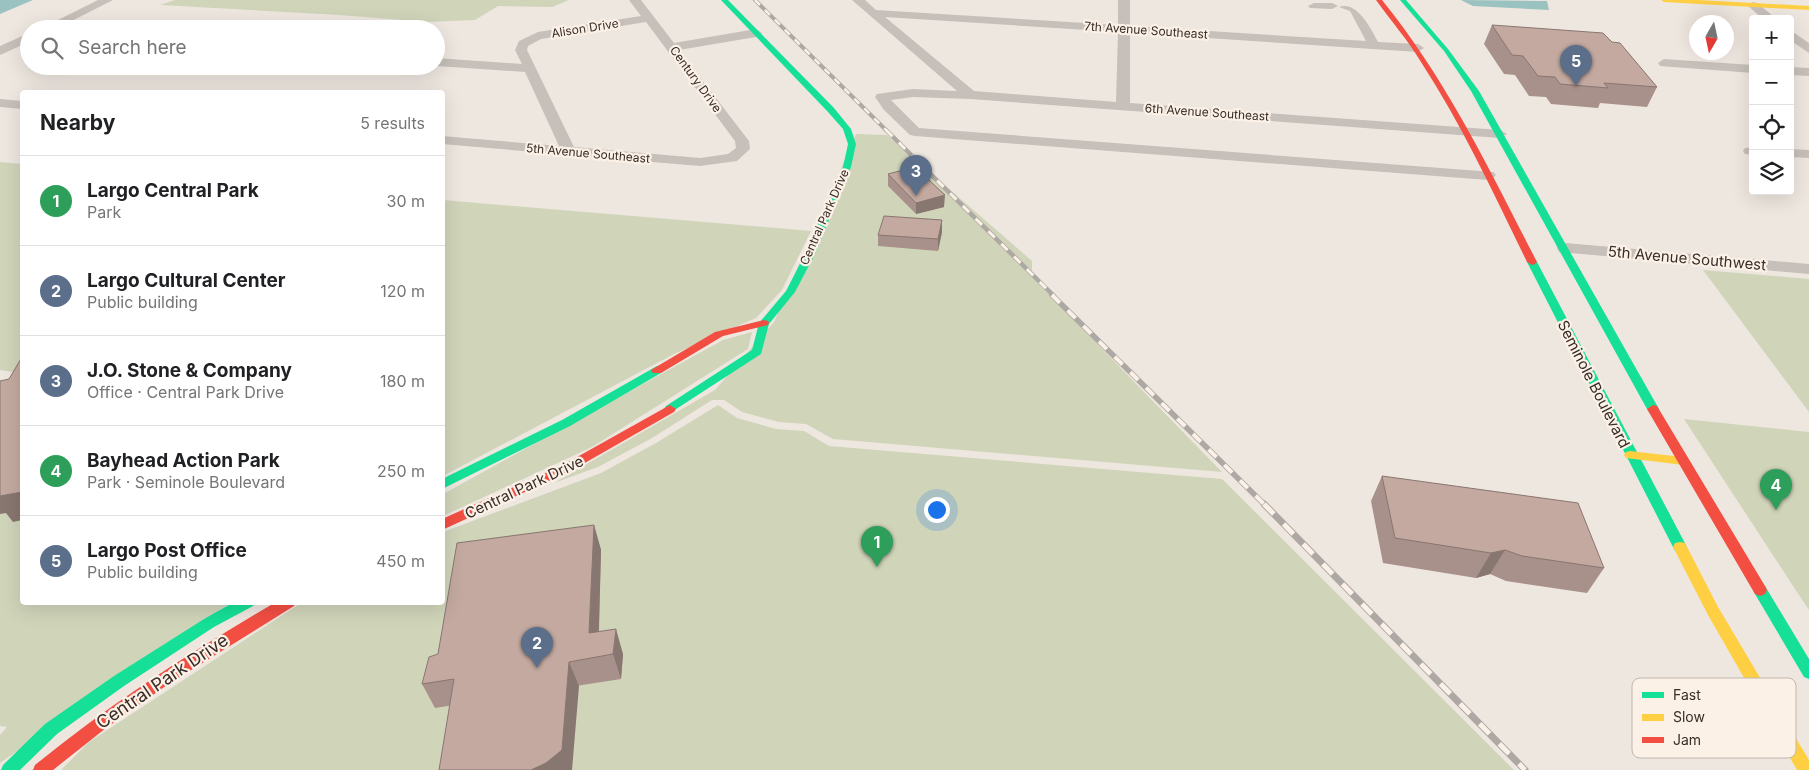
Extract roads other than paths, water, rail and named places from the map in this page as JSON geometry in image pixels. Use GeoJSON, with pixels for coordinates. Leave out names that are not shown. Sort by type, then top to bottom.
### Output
{"type":"FeatureCollection","features":[{"type":"Feature","properties":{"kind":"main road","name":"Central Park Drive"},"geometry":{"type":"LineString","coordinates":[[445,524],[596,453],[709,385],[757,352],[764,322],[790,292],[809,256],[847,167],[852,144],[847,130],[831,110],[724,0]]}},
{"type":"Feature","properties":{"kind":"main road","name":"Seminole Boulevard"},"geometry":{"type":"LineString","coordinates":[[1379,0],[1418,48],[1434,73],[1466,132],[1630,455],[1713,611],[1752,678]]}},
{"type":"Feature","properties":{"kind":"main road"},"geometry":{"type":"LineString","coordinates":[[1403,0],[1446,50],[1475,91],[1500,134],[1550,246],[1683,461],[1809,672]]}},
{"type":"Feature","properties":{"kind":"main road"},"geometry":{"type":"LineString","coordinates":[[1664,0],[1809,8]]}},
{"type":"Feature","properties":{"kind":"main road"},"geometry":{"type":"LineString","coordinates":[[1522,242],[1550,246]]}},
{"type":"Feature","properties":{"kind":"main road"},"geometry":{"type":"LineString","coordinates":[[445,484],[566,423],[719,334],[764,322]]}},
{"type":"Feature","properties":{"kind":"main road"},"geometry":{"type":"LineString","coordinates":[[1630,455],[1683,461]]}},
{"type":"Feature","properties":{"kind":"main road","name":"Central Park Drive"},"geometry":{"type":"LineString","coordinates":[[9,770],[51,729],[111,686],[209,623],[242,605]]}},
{"type":"Feature","properties":{"kind":"main road","name":"Central Park Drive"},"geometry":{"type":"LineString","coordinates":[[41,770],[73,742],[134,697],[220,641],[284,605]]}},
{"type":"Feature","properties":{"kind":"main road","name":"Seminole Boulevard"},"geometry":{"type":"LineString","coordinates":[[1796,753],[1806,770]]}},
{"type":"Feature","properties":{"kind":"street"},"geometry":{"type":"LineString","coordinates":[[65,20],[107,0]]}},
{"type":"Feature","properties":{"kind":"street","name":"Century Drive"},"geometry":{"type":"LineString","coordinates":[[636,0],[742,141],[743,149],[732,158]]}},
{"type":"Feature","properties":{"kind":"street"},"geometry":{"type":"LineString","coordinates":[[858,0],[970,95]]}},
{"type":"Feature","properties":{"kind":"street"},"geometry":{"type":"LineString","coordinates":[[1123,106],[1124,0]]}},
{"type":"Feature","properties":{"kind":"street"},"geometry":{"type":"LineString","coordinates":[[1753,4],[1766,15]]}},
{"type":"Feature","properties":{"kind":"street"},"geometry":{"type":"LineString","coordinates":[[1314,6],[1332,6]]}},
{"type":"Feature","properties":{"kind":"street"},"geometry":{"type":"LineString","coordinates":[[1345,7],[1354,8],[1358,13],[1374,45]]}},
{"type":"Feature","properties":{"kind":"street","name":"7th Avenue Southeast"},"geometry":{"type":"LineString","coordinates":[[873,13],[1418,48]]}},
{"type":"Feature","properties":{"kind":"street","name":"Alison Drive"},"geometry":{"type":"LineString","coordinates":[[531,69],[521,50],[523,44],[538,36],[649,18]]}},
{"type":"Feature","properties":{"kind":"street"},"geometry":{"type":"LineString","coordinates":[[673,47],[756,33]]}},
{"type":"Feature","properties":{"kind":"street"},"geometry":{"type":"LineString","coordinates":[[1794,37],[1809,49]]}},
{"type":"Feature","properties":{"kind":"street"},"geometry":{"type":"LineString","coordinates":[[0,51],[20,41]]}},
{"type":"Feature","properties":{"kind":"street"},"geometry":{"type":"LineString","coordinates":[[445,63],[531,69],[569,151]]}},
{"type":"Feature","properties":{"kind":"street"},"geometry":{"type":"LineString","coordinates":[[1664,63],[1749,69]]}},
{"type":"Feature","properties":{"kind":"street"},"geometry":{"type":"LineString","coordinates":[[1794,71],[1809,72]]}},
{"type":"Feature","properties":{"kind":"street","name":"6th Avenue Southeast"},"geometry":{"type":"LineString","coordinates":[[1488,175],[915,132],[888,107],[882,97],[913,93],[970,95],[1500,134]]}},
{"type":"Feature","properties":{"kind":"street"},"geometry":{"type":"LineString","coordinates":[[0,103],[20,105]]}},
{"type":"Feature","properties":{"kind":"street","name":"5th Avenue Southeast"},"geometry":{"type":"LineString","coordinates":[[445,140],[700,162],[732,158]]}},
{"type":"Feature","properties":{"kind":"street"},"geometry":{"type":"LineString","coordinates":[[1794,153],[1809,154]]}},
{"type":"Feature","properties":{"kind":"street","name":"5th Avenue Southwest"},"geometry":{"type":"LineString","coordinates":[[1550,246],[1809,269]]}},
{"type":"Feature","properties":{"kind":"water"},"geometry":{"type":"Polygon","coordinates":[[[0,0],[33,0],[0,14],[0,0]]]}},
{"type":"Feature","properties":{"kind":"water"},"geometry":{"type":"Polygon","coordinates":[[[1461,0],[1547,1],[1549,10],[1473,6],[1461,0]]]}},
{"type":"Feature","properties":{"kind":"railway"},"geometry":{"type":"LineString","coordinates":[[755,0],[887,131]]}},
{"type":"Feature","properties":{"kind":"railway"},"geometry":{"type":"LineString","coordinates":[[886,130],[1054,296]]}},
{"type":"Feature","properties":{"kind":"railway"},"geometry":{"type":"LineString","coordinates":[[1052,295],[1264,504]]}},
{"type":"Feature","properties":{"kind":"railway"},"geometry":{"type":"LineString","coordinates":[[1264,504],[1525,770]]}},
{"type":"Feature","properties":{"kind":"place","name":"Largo Post Office"},"geometry":{"type":"Point","coordinates":[1576,86]}},
{"type":"Feature","properties":{"kind":"place","name":"J.O. Stone & Company"},"geometry":{"type":"Point","coordinates":[916,196]}},
{"type":"Feature","properties":{"kind":"place","name":"Bayhead Action Park"},"geometry":{"type":"Point","coordinates":[1776,510]}},
{"type":"Feature","properties":{"kind":"place","name":"Largo Central Park"},"geometry":{"type":"Point","coordinates":[877,567]}},
{"type":"Feature","properties":{"kind":"place","name":"Largo Cultural Center"},"geometry":{"type":"Point","coordinates":[537,668]}}]}
